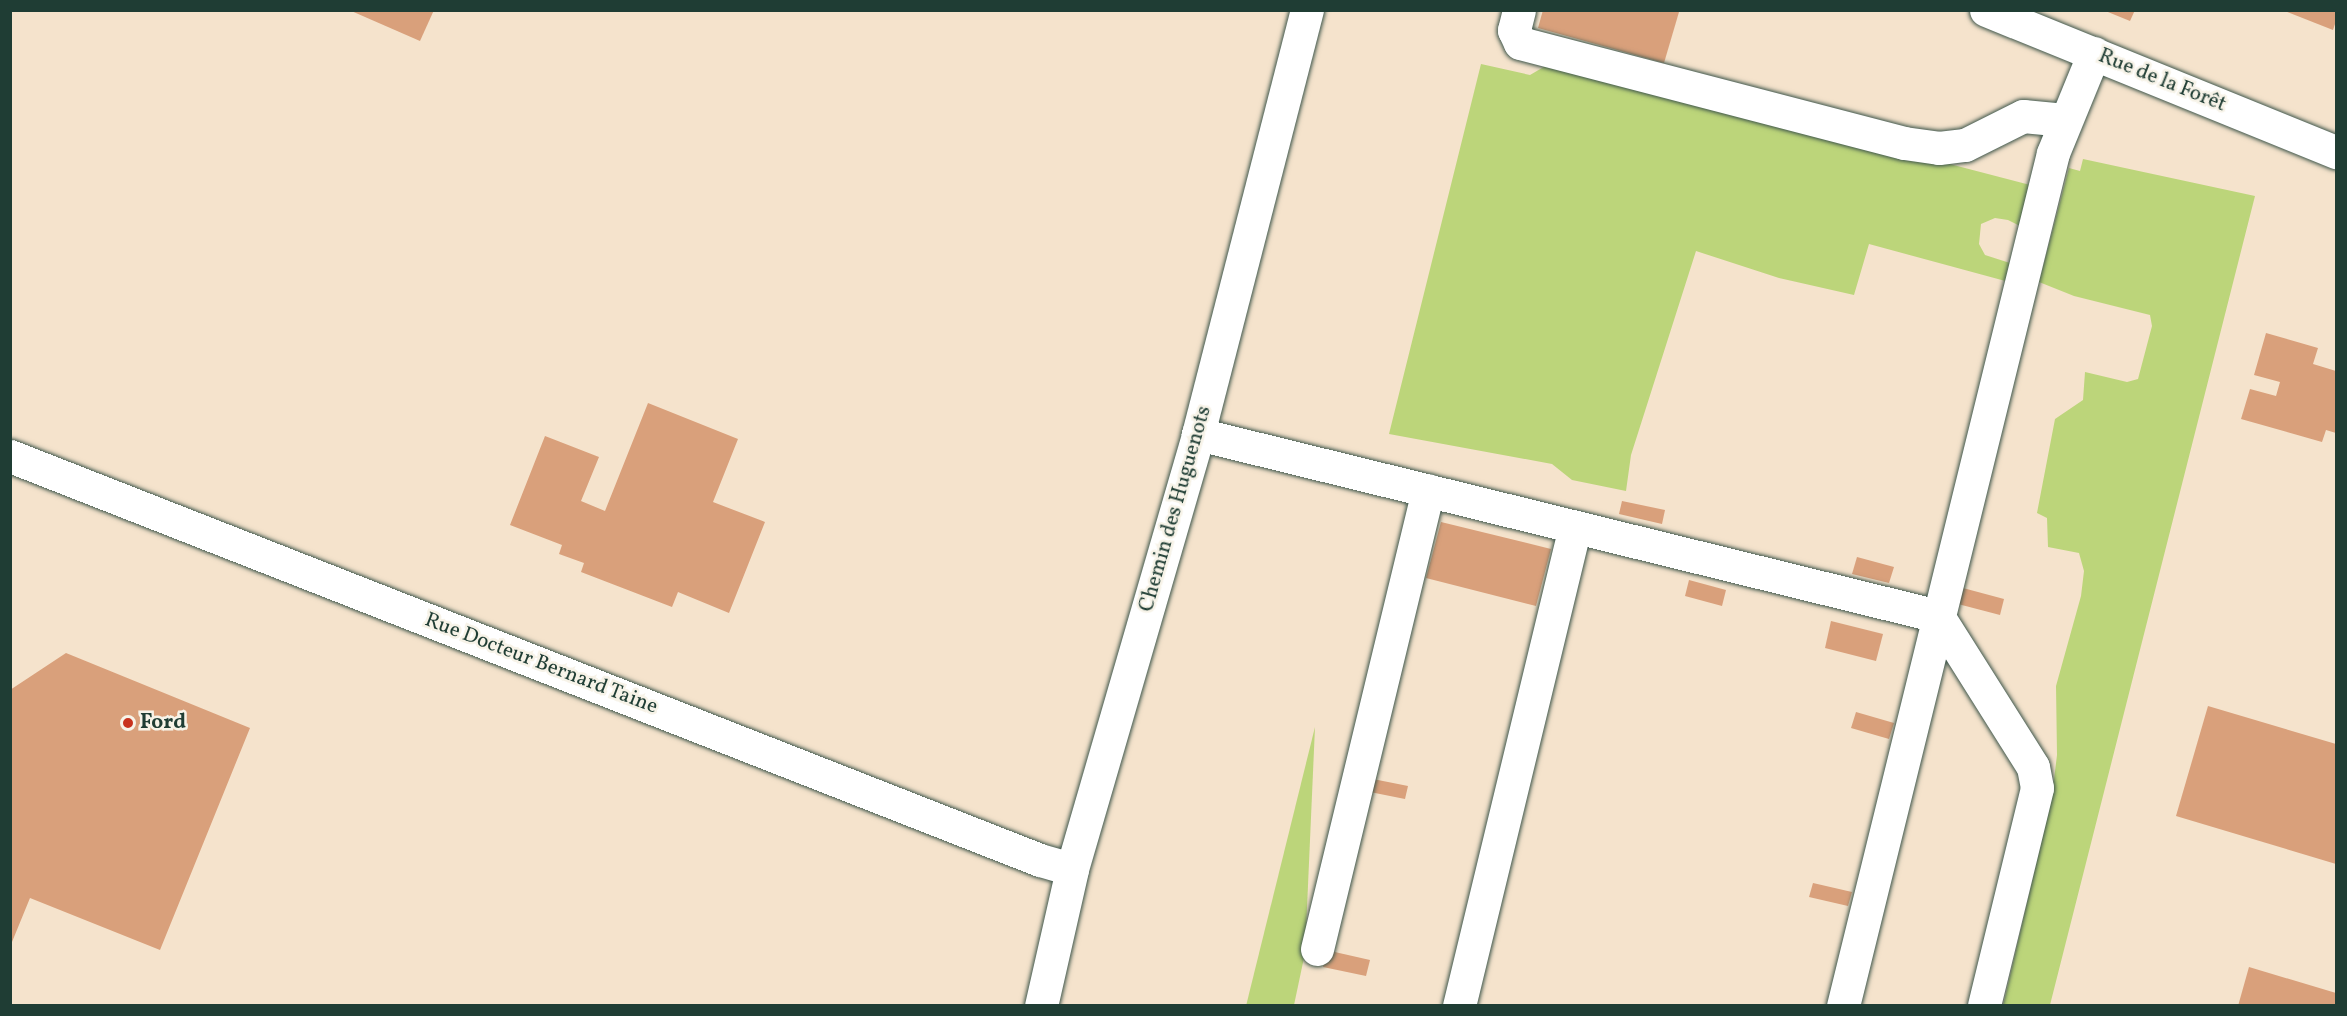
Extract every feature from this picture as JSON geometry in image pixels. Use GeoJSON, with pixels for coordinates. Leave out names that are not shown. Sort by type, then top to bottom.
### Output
{"type":"FeatureCollection","features":[{"type":"Feature","properties":{"kind":"street","name":"Chemin des Huguenots"},"geometry":{"type":"LineString","coordinates":[[1041,1005],[1072,869],[1198,434],[1307,10]]}},
{"type":"Feature","properties":{"kind":"street"},"geometry":{"type":"LineString","coordinates":[[1519,10],[1514,30],[1520,43],[1904,143],[1939,148],[1965,145],[2023,116],[2065,120]]}},
{"type":"Feature","properties":{"kind":"street","name":"Rue de la Forêt"},"geometry":{"type":"LineString","coordinates":[[1986,10],[2337,152]]}},
{"type":"Feature","properties":{"kind":"street"},"geometry":{"type":"LineString","coordinates":[[1844,1005],[2053,153],[2094,53]]}},
{"type":"Feature","properties":{"kind":"street"},"geometry":{"type":"LineString","coordinates":[[1198,434],[1938,616],[2033,767],[2037,788],[1984,1005]]}},
{"type":"Feature","properties":{"kind":"street","name":"Rue Docteur Bernard Taine"},"geometry":{"type":"LineString","coordinates":[[10,456],[996,843],[1072,869]]}},
{"type":"Feature","properties":{"kind":"street"},"geometry":{"type":"LineString","coordinates":[[1317,949],[1428,490]]}},
{"type":"Feature","properties":{"kind":"street"},"geometry":{"type":"LineString","coordinates":[[1459,1005],[1575,526]]}},
{"type":"Feature","properties":{"kind":"green space"},"geometry":{"type":"Polygon","coordinates":[[[1554,61],[2034,186],[2024,228],[2008,220],[1995,218],[1981,224],[1979,244],[1985,255],[2013,264],[2009,282],[1869,244],[1854,295],[1779,278],[1696,251],[1631,455],[1626,491],[1572,480],[1552,464],[1389,434],[1481,64],[1530,75],[1554,61]]]}},
{"type":"Feature","properties":{"kind":"green space"},"geometry":{"type":"Polygon","coordinates":[[[2083,159],[2255,196],[2050,1005],[2003,1006],[2052,796],[2057,755],[2056,686],[2081,596],[2084,571],[2079,553],[2048,547],[2047,518],[2037,513],[2055,419],[2083,400],[2085,372],[2127,382],[2138,379],[2152,326],[2150,315],[2074,296],[2039,282],[2069,168],[2080,171],[2083,159]]]}},
{"type":"Feature","properties":{"kind":"green space"},"geometry":{"type":"Polygon","coordinates":[[[1315,727],[1305,953],[1294,1005],[1246,1006],[1315,727]]]}},
{"type":"Feature","properties":{"kind":"building"},"geometry":{"type":"Polygon","coordinates":[[[349,10],[434,10],[420,41],[349,10]]]}},
{"type":"Feature","properties":{"kind":"building"},"geometry":{"type":"Polygon","coordinates":[[[1543,10],[1673,10],[1679,12],[1664,63],[1538,28],[1543,10]]]}},
{"type":"Feature","properties":{"kind":"building"},"geometry":{"type":"Polygon","coordinates":[[[2103,10],[2135,10],[2130,21],[2103,10]]]}},
{"type":"Feature","properties":{"kind":"building"},"geometry":{"type":"Polygon","coordinates":[[[2282,10],[2336,10],[2336,21],[2333,30],[2282,10]]]}},
{"type":"Feature","properties":{"kind":"building"},"geometry":{"type":"Polygon","coordinates":[[[2266,333],[2318,348],[2313,364],[2336,371],[2336,433],[2326,430],[2322,442],[2241,419],[2250,389],[2276,396],[2280,382],[2254,375],[2266,333]]]}},
{"type":"Feature","properties":{"kind":"building"},"geometry":{"type":"Polygon","coordinates":[[[648,403],[738,439],[713,502],[765,522],[729,613],[678,592],[672,607],[581,572],[584,563],[559,554],[562,545],[510,525],[545,436],[599,457],[581,501],[605,511],[648,403]]]}},
{"type":"Feature","properties":{"kind":"building"},"geometry":{"type":"Polygon","coordinates":[[[1622,501],[1665,510],[1662,524],[1619,514],[1622,501]]]}},
{"type":"Feature","properties":{"kind":"building"},"geometry":{"type":"Polygon","coordinates":[[[1441,522],[1551,549],[1536,606],[1426,578],[1441,522]]]}},
{"type":"Feature","properties":{"kind":"building"},"geometry":{"type":"Polygon","coordinates":[[[1857,557],[1894,567],[1889,583],[1852,574],[1857,557]]]}},
{"type":"Feature","properties":{"kind":"building"},"geometry":{"type":"Polygon","coordinates":[[[1689,580],[1726,590],[1722,606],[1685,596],[1689,580]]]}},
{"type":"Feature","properties":{"kind":"building"},"geometry":{"type":"Polygon","coordinates":[[[1963,588],[2004,599],[2000,615],[1958,604],[1963,588]]]}},
{"type":"Feature","properties":{"kind":"building"},"geometry":{"type":"Polygon","coordinates":[[[1831,621],[1883,634],[1876,661],[1825,648],[1831,621]]]}},
{"type":"Feature","properties":{"kind":"building"},"geometry":{"type":"Polygon","coordinates":[[[66,653],[250,728],[160,950],[30,898],[12,942],[10,942],[10,690],[66,653]]]}},
{"type":"Feature","properties":{"kind":"building"},"geometry":{"type":"Polygon","coordinates":[[[2208,706],[2336,744],[2336,864],[2176,816],[2208,706]]]}},
{"type":"Feature","properties":{"kind":"building"},"geometry":{"type":"Polygon","coordinates":[[[1856,712],[1894,723],[1889,739],[1851,728],[1856,712]]]}},
{"type":"Feature","properties":{"kind":"building"},"geometry":{"type":"Polygon","coordinates":[[[1368,778],[1408,786],[1405,799],[1365,791],[1368,778]]]}},
{"type":"Feature","properties":{"kind":"building"},"geometry":{"type":"Polygon","coordinates":[[[1813,883],[1852,892],[1848,906],[1809,897],[1813,883]]]}},
{"type":"Feature","properties":{"kind":"building"},"geometry":{"type":"Polygon","coordinates":[[[1326,950],[1370,960],[1366,976],[1323,967],[1326,950]]]}},
{"type":"Feature","properties":{"kind":"building"},"geometry":{"type":"Polygon","coordinates":[[[2249,967],[2336,993],[2336,1006],[2238,1006],[2249,967]]]}},
{"type":"Feature","properties":{"kind":"place","name":"Ford"},"geometry":{"type":"Point","coordinates":[128,723]}}]}
